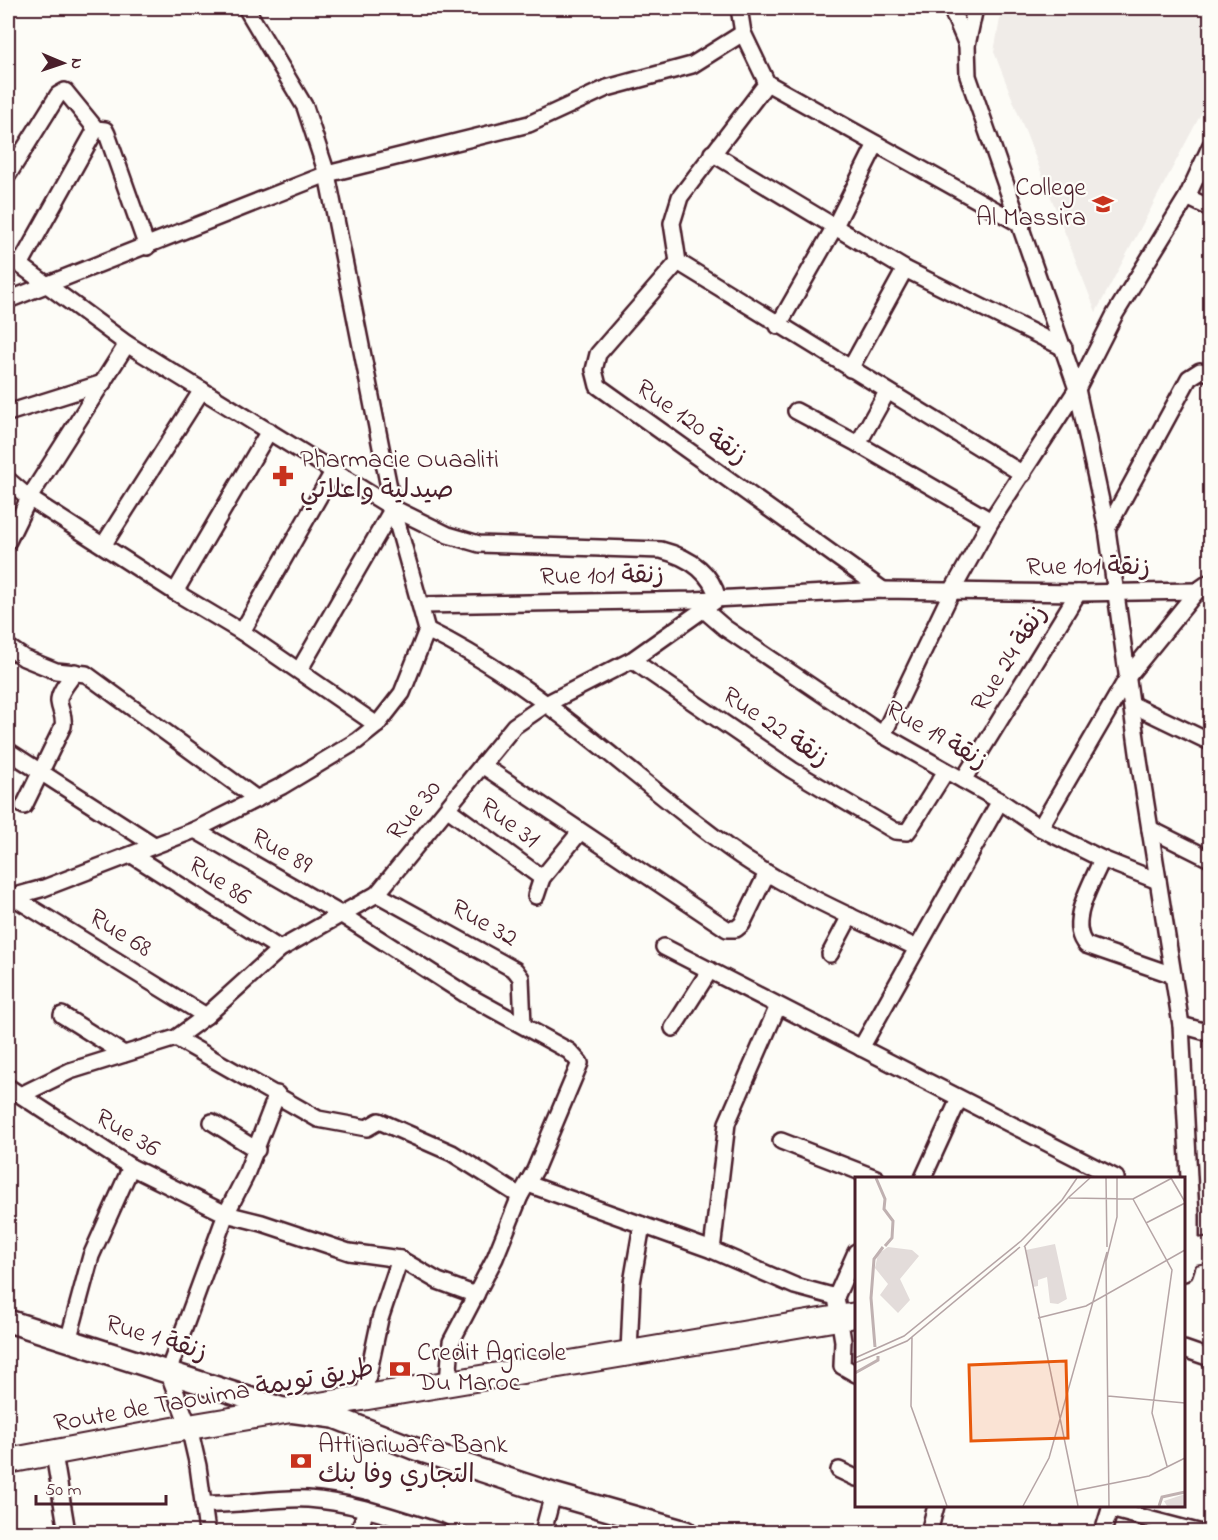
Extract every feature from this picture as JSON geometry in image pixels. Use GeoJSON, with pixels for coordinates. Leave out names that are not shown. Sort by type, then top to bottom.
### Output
{"type":"FeatureCollection","features":[{"type":"Feature","properties":{"kind":"main road","name":"Route de Taouima طريق تويمة"},"geometry":{"type":"LineString","coordinates":[[8,1461],[189,1427],[629,1352],[844,1310]]}},
{"type":"Feature","properties":{"kind":"street"},"geometry":{"type":"LineString","coordinates":[[10,896],[132,855],[195,830],[257,800],[357,741],[377,725],[402,693],[428,630],[393,508],[327,174],[305,107],[246,8]]}},
{"type":"Feature","properties":{"kind":"street"},"geometry":{"type":"LineString","coordinates":[[739,8],[743,33],[767,83],[1022,225]]}},
{"type":"Feature","properties":{"kind":"street"},"geometry":{"type":"LineString","coordinates":[[951,8],[968,45]]}},
{"type":"Feature","properties":{"kind":"street"},"geometry":{"type":"LineString","coordinates":[[975,8],[968,45],[967,65],[971,86],[1022,225],[1077,389],[1107,529],[1181,1025],[1187,1215],[1192,1257]]}},
{"type":"Feature","properties":{"kind":"street"},"geometry":{"type":"LineString","coordinates":[[8,300],[327,174],[529,124],[607,88],[692,65],[743,33]]}},
{"type":"Feature","properties":{"kind":"street"},"geometry":{"type":"LineString","coordinates":[[767,83],[712,153],[674,208],[673,238],[678,262],[778,326],[1023,474]]}},
{"type":"Feature","properties":{"kind":"street"},"geometry":{"type":"LineString","coordinates":[[8,175],[62,92],[69,93],[96,129],[105,130],[147,247]]}},
{"type":"Feature","properties":{"kind":"street"},"geometry":{"type":"LineString","coordinates":[[96,129],[14,261],[47,286],[127,344],[333,472],[393,508],[448,535],[479,544],[661,550],[678,554],[702,570],[716,590],[718,598]]}},
{"type":"Feature","properties":{"kind":"street"},"geometry":{"type":"LineString","coordinates":[[778,326],[834,228],[876,144]]}},
{"type":"Feature","properties":{"kind":"street"},"geometry":{"type":"LineString","coordinates":[[883,735],[952,591],[991,521],[1077,389],[1115,314],[1187,197],[1210,147]]}},
{"type":"Feature","properties":{"kind":"street"},"geometry":{"type":"LineString","coordinates":[[712,153],[905,269],[1064,348]]}},
{"type":"Feature","properties":{"kind":"street"},"geometry":{"type":"LineString","coordinates":[[1187,197],[1210,208]]}},
{"type":"Feature","properties":{"kind":"street","name":"Rue 120 زنقة"},"geometry":{"type":"LineString","coordinates":[[678,262],[598,354],[594,370],[598,386],[883,590]]}},
{"type":"Feature","properties":{"kind":"street"},"geometry":{"type":"LineString","coordinates":[[850,369],[905,269]]}},
{"type":"Feature","properties":{"kind":"street"},"geometry":{"type":"LineString","coordinates":[[8,541],[29,498],[127,344]]}},
{"type":"Feature","properties":{"kind":"street"},"geometry":{"type":"LineString","coordinates":[[1107,529],[1189,378],[1200,371],[1210,373]]}},
{"type":"Feature","properties":{"kind":"street"},"geometry":{"type":"LineString","coordinates":[[8,413],[103,383]]}},
{"type":"Feature","properties":{"kind":"street"},"geometry":{"type":"LineString","coordinates":[[104,544],[202,390]]}},
{"type":"Feature","properties":{"kind":"street"},"geometry":{"type":"LineString","coordinates":[[858,444],[887,392]]}},
{"type":"Feature","properties":{"kind":"street"},"geometry":{"type":"LineString","coordinates":[[796,411],[991,521]]}},
{"type":"Feature","properties":{"kind":"street"},"geometry":{"type":"LineString","coordinates":[[175,592],[269,431]]}},
{"type":"Feature","properties":{"kind":"street"},"geometry":{"type":"LineString","coordinates":[[242,632],[333,472]]}},
{"type":"Feature","properties":{"kind":"street"},"geometry":{"type":"LineString","coordinates":[[8,480],[29,498],[300,669],[377,725]]}},
{"type":"Feature","properties":{"kind":"street"},"geometry":{"type":"LineString","coordinates":[[300,669],[393,508]]}},
{"type":"Feature","properties":{"kind":"street"},"geometry":{"type":"LineString","coordinates":[[1040,828],[1129,675],[1197,591],[1210,582]]}},
{"type":"Feature","properties":{"kind":"street","name":"Rue 101 زنقة"},"geometry":{"type":"LineString","coordinates":[[422,605],[718,598],[883,590],[1078,593],[1197,591]]}},
{"type":"Feature","properties":{"kind":"street","name":"Rue 24 زنقة"},"geometry":{"type":"LineString","coordinates":[[963,780],[1078,593]]}},
{"type":"Feature","properties":{"kind":"street","name":"Rue 30"},"geometry":{"type":"LineString","coordinates":[[21,1095],[70,1071],[176,1038],[206,1016],[280,949],[378,894],[514,726],[546,704],[632,660],[718,598]]}},
{"type":"Feature","properties":{"kind":"street","name":"Rue 19 زنقة"},"geometry":{"type":"LineString","coordinates":[[703,609],[725,628],[883,735],[1000,801],[1040,828],[1102,859],[1158,881]]}},
{"type":"Feature","properties":{"kind":"street"},"geometry":{"type":"LineString","coordinates":[[428,630],[465,648],[546,704],[663,799],[767,873],[810,897],[917,948]]}},
{"type":"Feature","properties":{"kind":"street"},"geometry":{"type":"LineString","coordinates":[[8,647],[24,658],[56,671],[86,674],[257,800]]}},
{"type":"Feature","properties":{"kind":"street","name":"Rue 22 زنقة"},"geometry":{"type":"LineString","coordinates":[[632,660],[792,770],[895,831],[906,832],[910,828],[946,771]]}},
{"type":"Feature","properties":{"kind":"street"},"geometry":{"type":"LineString","coordinates":[[24,806],[63,726],[64,718],[59,702],[61,693],[75,672]]}},
{"type":"Feature","properties":{"kind":"street"},"geometry":{"type":"LineString","coordinates":[[1133,705],[1210,742]]}},
{"type":"Feature","properties":{"kind":"street"},"geometry":{"type":"LineString","coordinates":[[8,751],[41,770],[154,845]]}},
{"type":"Feature","properties":{"kind":"street"},"geometry":{"type":"LineString","coordinates":[[482,765],[727,929],[736,929],[742,924],[767,873]]}},
{"type":"Feature","properties":{"kind":"street"},"geometry":{"type":"LineString","coordinates":[[861,1048],[1000,801]]}},
{"type":"Feature","properties":{"kind":"street","name":"Rue 31"},"geometry":{"type":"LineString","coordinates":[[448,808],[542,878]]}},
{"type":"Feature","properties":{"kind":"street"},"geometry":{"type":"LineString","coordinates":[[1150,829],[1210,859]]}},
{"type":"Feature","properties":{"kind":"street","name":"Rue 89"},"geometry":{"type":"LineString","coordinates":[[195,830],[342,915],[465,994],[569,1051],[580,1063],[524,1190]]}},
{"type":"Feature","properties":{"kind":"street"},"geometry":{"type":"LineString","coordinates":[[536,896],[542,878],[580,832]]}},
{"type":"Feature","properties":{"kind":"street","name":"Rue 86"},"geometry":{"type":"LineString","coordinates":[[132,855],[280,949]]}},
{"type":"Feature","properties":{"kind":"street"},"geometry":{"type":"LineString","coordinates":[[1102,859],[1078,921],[1081,940],[1086,945],[1173,975]]}},
{"type":"Feature","properties":{"kind":"street","name":"Rue 32"},"geometry":{"type":"LineString","coordinates":[[378,894],[515,970],[521,978],[523,1025]]}},
{"type":"Feature","properties":{"kind":"street","name":"Rue 68"},"geometry":{"type":"LineString","coordinates":[[10,896],[206,1016]]}},
{"type":"Feature","properties":{"kind":"street"},"geometry":{"type":"LineString","coordinates":[[830,954],[850,916]]}},
{"type":"Feature","properties":{"kind":"street"},"geometry":{"type":"LineString","coordinates":[[664,947],[1112,1177]]}},
{"type":"Feature","properties":{"kind":"street"},"geometry":{"type":"LineString","coordinates":[[673,1028],[710,970]]}},
{"type":"Feature","properties":{"kind":"street"},"geometry":{"type":"LineString","coordinates":[[712,1250],[727,1123],[778,1006]]}},
{"type":"Feature","properties":{"kind":"street"},"geometry":{"type":"LineString","coordinates":[[62,1015],[124,1054]]}},
{"type":"Feature","properties":{"kind":"street"},"geometry":{"type":"LineString","coordinates":[[1181,1025],[1210,1033]]}},
{"type":"Feature","properties":{"kind":"street"},"geometry":{"type":"LineString","coordinates":[[176,1038],[278,1094],[318,1119],[367,1128],[379,1121],[452,1153],[524,1190],[712,1250],[844,1310]]}},
{"type":"Feature","properties":{"kind":"street","name":"Rue 36"},"geometry":{"type":"LineString","coordinates":[[8,1087],[131,1167],[226,1214],[262,1223],[349,1252],[400,1259]]}},
{"type":"Feature","properties":{"kind":"street"},"geometry":{"type":"LineString","coordinates":[[207,1533],[198,1466],[189,1427],[168,1372],[226,1214],[257,1150],[278,1094]]}},
{"type":"Feature","properties":{"kind":"street"},"geometry":{"type":"LineString","coordinates":[[924,1177],[959,1099]]}},
{"type":"Feature","properties":{"kind":"street"},"geometry":{"type":"LineString","coordinates":[[212,1122],[257,1150]]}},
{"type":"Feature","properties":{"kind":"street"},"geometry":{"type":"LineString","coordinates":[[782,1141],[871,1177]]}},
{"type":"Feature","properties":{"kind":"street"},"geometry":{"type":"LineString","coordinates":[[68,1341],[91,1256],[131,1167]]}},
{"type":"Feature","properties":{"kind":"street"},"geometry":{"type":"LineString","coordinates":[[448,1384],[451,1342],[495,1258],[524,1190]]}},
{"type":"Feature","properties":{"kind":"street"},"geometry":{"type":"LineString","coordinates":[[629,1352],[632,1283],[642,1226]]}},
{"type":"Feature","properties":{"kind":"street"},"geometry":{"type":"LineString","coordinates":[[855,1257],[844,1310],[842,1366],[855,1373]]}},
{"type":"Feature","properties":{"kind":"street"},"geometry":{"type":"LineString","coordinates":[[363,1399],[380,1319],[400,1259],[438,1281],[476,1295]]}},
{"type":"Feature","properties":{"kind":"street","name":"Rue 1 زنقة"},"geometry":{"type":"LineString","coordinates":[[8,1320],[289,1411],[334,1417],[413,1448],[648,1527],[686,1533]]}},
{"type":"Feature","properties":{"kind":"street"},"geometry":{"type":"LineString","coordinates":[[1185,1349],[1210,1358]]}},
{"type":"Feature","properties":{"kind":"street"},"geometry":{"type":"LineString","coordinates":[[54,1454],[68,1533]]}},
{"type":"Feature","properties":{"kind":"street"},"geometry":{"type":"LineString","coordinates":[[839,1470],[855,1478]]}},
{"type":"Feature","properties":{"kind":"street"},"geometry":{"type":"LineString","coordinates":[[543,1533],[553,1494]]}},
{"type":"Feature","properties":{"kind":"street"},"geometry":{"type":"LineString","coordinates":[[203,1504],[230,1505],[307,1499],[366,1509],[441,1533]]}},
{"type":"Feature","properties":{"kind":"street"},"geometry":{"type":"LineString","coordinates":[[929,1533],[933,1507]]}},
{"type":"Feature","properties":{"kind":"street"},"geometry":{"type":"LineString","coordinates":[[1103,1533],[1110,1507],[1198,1533]]}},
{"type":"Feature","properties":{"kind":"street"},"geometry":{"type":"LineString","coordinates":[[359,1533],[366,1509]]}},
{"type":"Feature","properties":{"kind":"shaded area","name":"College Al Massira"},"geometry":{"type":"Polygon","coordinates":[[[1002,8],[1210,8],[1210,97],[1096,312],[994,52],[1002,8]]]}},
{"type":"Feature","properties":{"kind":"place","name":"College Al Massira"},"geometry":{"type":"Point","coordinates":[1103,204]}},
{"type":"Feature","properties":{"kind":"place","name":"Pharmacie Ouaaliti صيدلية واعلاتي"},"geometry":{"type":"Point","coordinates":[283,476]}},
{"type":"Feature","properties":{"kind":"place","name":"Credit Agricole Du Maroc"},"geometry":{"type":"Point","coordinates":[400,1369]}},
{"type":"Feature","properties":{"kind":"place","name":"Attijariwafa Bank التجاري وفا بنك"},"geometry":{"type":"Point","coordinates":[301,1461]}}]}
